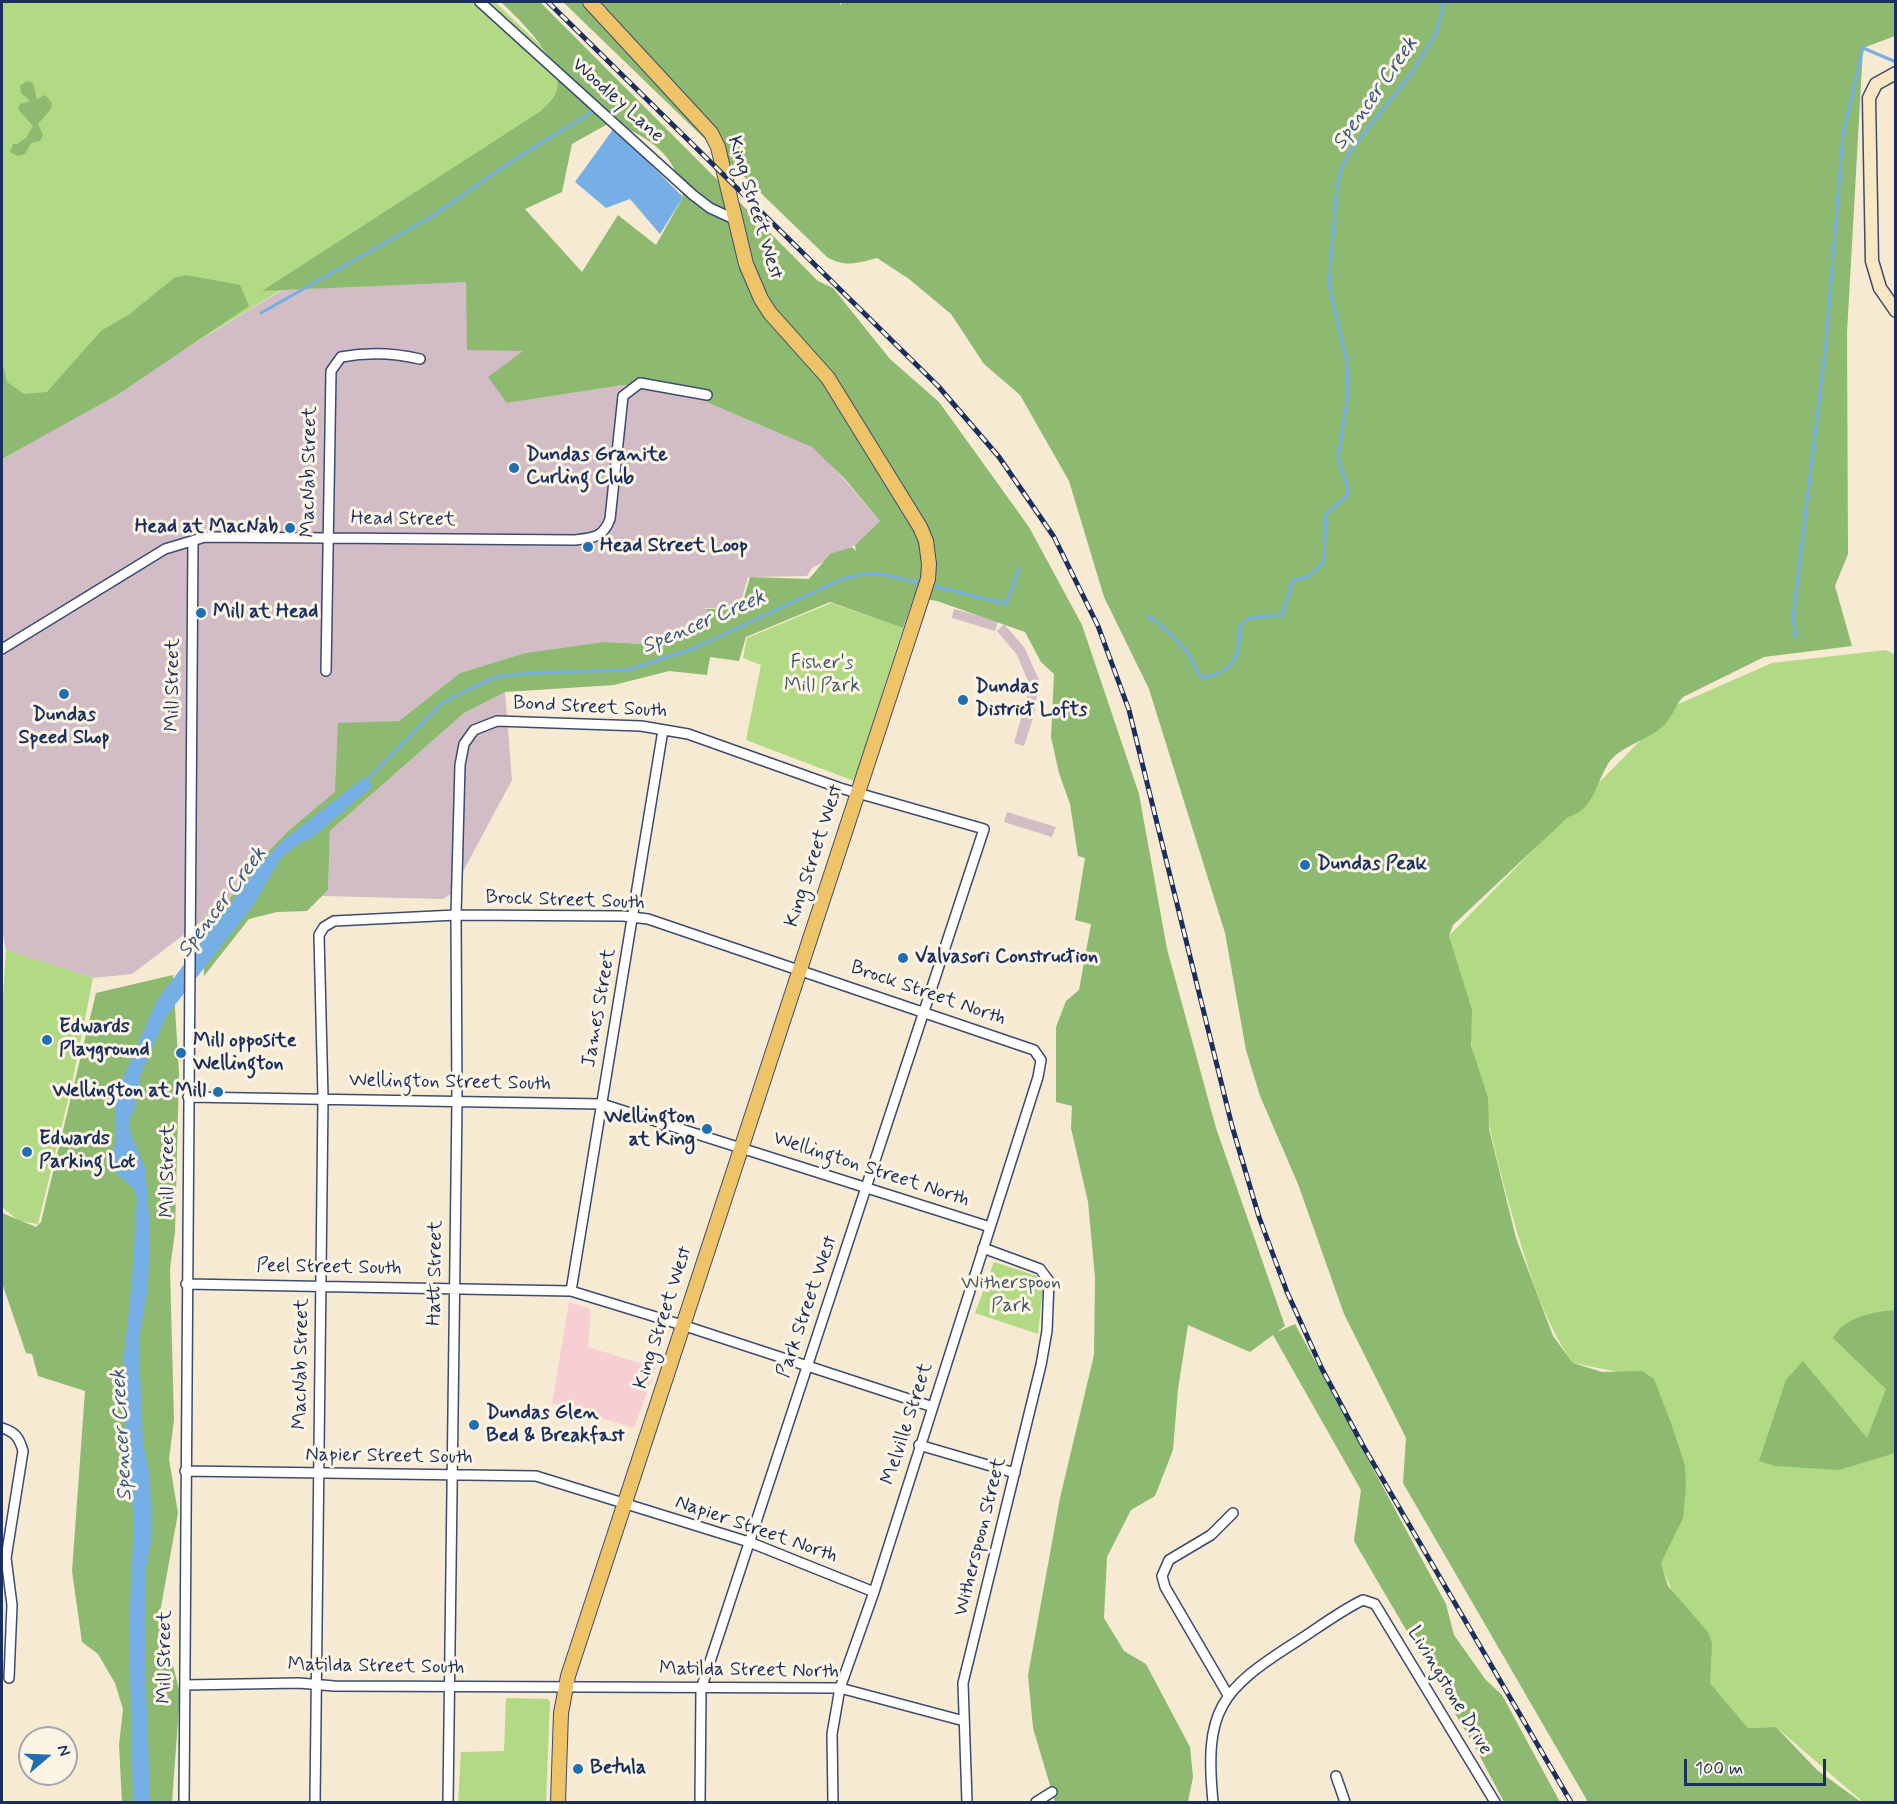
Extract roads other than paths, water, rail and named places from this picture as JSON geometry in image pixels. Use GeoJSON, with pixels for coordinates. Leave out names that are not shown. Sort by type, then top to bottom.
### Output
{"type":"FeatureCollection","features":[{"type":"Feature","properties":{"kind":"main road","name":"King Street West"},"geometry":{"type":"LineString","coordinates":[[558,1803],[561,1713],[566,1687],[682,1324],[928,579],[926,541],[910,507],[828,378],[770,313],[761,299],[746,264],[718,147],[704,123],[590,2]]}},
{"type":"Feature","properties":{"kind":"street","name":"Woodley Lane"},"geometry":{"type":"LineString","coordinates":[[480,2],[693,195],[710,208],[734,219]]}},
{"type":"Feature","properties":{"kind":"street"},"geometry":{"type":"LineString","coordinates":[[1896,73],[1875,84],[1869,98],[1872,261],[1880,288],[1896,311]]}},
{"type":"Feature","properties":{"kind":"street","name":"MacNab Street"},"geometry":{"type":"LineString","coordinates":[[326,671],[329,383],[335,363],[341,357],[351,355],[394,354],[420,359]]}},
{"type":"Feature","properties":{"kind":"street","name":"Head Street"},"geometry":{"type":"LineString","coordinates":[[2,649],[165,549],[193,541],[222,536],[574,540],[597,538],[605,531],[610,519],[623,396],[640,383],[707,395]]}},
{"type":"Feature","properties":{"kind":"street","name":"Mill Street"},"geometry":{"type":"LineString","coordinates":[[184,1803],[193,541]]}},
{"type":"Feature","properties":{"kind":"street","name":"Bond Street South"},"geometry":{"type":"LineString","coordinates":[[464,744],[474,730],[497,721],[641,726],[688,734],[856,792],[984,829]]}},
{"type":"Feature","properties":{"kind":"street","name":"James Street"},"geometry":{"type":"LineString","coordinates":[[571,1291],[663,730]]}},
{"type":"Feature","properties":{"kind":"street","name":"Hatt Street"},"geometry":{"type":"LineString","coordinates":[[448,1803],[457,1101],[456,915],[460,765],[464,744]]}},
{"type":"Feature","properties":{"kind":"street","name":"Park Street West"},"geometry":{"type":"LineString","coordinates":[[700,1803],[701,1689],[984,829]]}},
{"type":"Feature","properties":{"kind":"street","name":"Brock Street South"},"geometry":{"type":"LineString","coordinates":[[324,927],[334,921],[456,915],[634,916],[799,969]]}},
{"type":"Feature","properties":{"kind":"street","name":"MacNab Street"},"geometry":{"type":"LineString","coordinates":[[315,1803],[323,1098],[320,935],[324,927]]}},
{"type":"Feature","properties":{"kind":"street","name":"Brock Street North"},"geometry":{"type":"LineString","coordinates":[[799,969],[1034,1050],[1041,1060]]}},
{"type":"Feature","properties":{"kind":"street","name":"Melville Street"},"geometry":{"type":"LineString","coordinates":[[833,1803],[832,1734],[840,1688],[874,1592],[1038,1077],[1041,1060]]}},
{"type":"Feature","properties":{"kind":"street","name":"Wellington Street South"},"geometry":{"type":"LineString","coordinates":[[188,1097],[602,1104],[741,1147]]}},
{"type":"Feature","properties":{"kind":"street","name":"Wellington Street North"},"geometry":{"type":"LineString","coordinates":[[741,1147],[990,1227]]}},
{"type":"Feature","properties":{"kind":"street","name":"Witherspoon Street"},"geometry":{"type":"LineString","coordinates":[[967,1803],[963,1683],[1041,1365],[1047,1331],[1049,1281],[1040,1269],[983,1248]]}},
{"type":"Feature","properties":{"kind":"street","name":"Peel Street South"},"geometry":{"type":"LineString","coordinates":[[186,1284],[571,1291],[682,1324],[933,1407]]}},
{"type":"Feature","properties":{"kind":"street"},"geometry":{"type":"LineString","coordinates":[[2,1428],[13,1431],[20,1440],[23,1451],[6,1558],[12,1605],[9,1678]]}},
{"type":"Feature","properties":{"kind":"street"},"geometry":{"type":"LineString","coordinates":[[919,1445],[1015,1473]]}},
{"type":"Feature","properties":{"kind":"street","name":"Napier Street South"},"geometry":{"type":"LineString","coordinates":[[185,1471],[536,1476],[624,1504]]}},
{"type":"Feature","properties":{"kind":"street","name":"Napier Street North"},"geometry":{"type":"LineString","coordinates":[[624,1504],[749,1542],[874,1592]]}},
{"type":"Feature","properties":{"kind":"street"},"geometry":{"type":"LineString","coordinates":[[1214,1803],[1211,1737],[1216,1719],[1228,1695],[1165,1587],[1162,1576],[1169,1560],[1211,1535],[1233,1513]]}},
{"type":"Feature","properties":{"kind":"street","name":"Livingstone Drive"},"geometry":{"type":"LineString","coordinates":[[1228,1695],[1255,1668],[1357,1603],[1370,1601],[1375,1604],[1495,1803]]}},
{"type":"Feature","properties":{"kind":"street","name":"Matilda Street South"},"geometry":{"type":"LineString","coordinates":[[185,1685],[566,1687]]}},
{"type":"Feature","properties":{"kind":"street","name":"Matilda Street North"},"geometry":{"type":"LineString","coordinates":[[566,1687],[840,1688],[964,1721]]}},
{"type":"Feature","properties":{"kind":"street"},"geometry":{"type":"LineString","coordinates":[[1336,1776],[1345,1803]]}},
{"type":"Feature","properties":{"kind":"street"},"geometry":{"type":"LineString","coordinates":[[1036,1803],[1052,1792]]}},
{"type":"Feature","properties":{"kind":"water"},"geometry":{"type":"Polygon","coordinates":[[[614,128],[683,197],[660,234],[630,199],[606,208],[575,182],[614,128]]]}},
{"type":"Feature","properties":{"kind":"water"},"geometry":{"type":"Polygon","coordinates":[[[365,777],[373,786],[313,837],[298,844],[281,858],[253,906],[167,1015],[141,1073],[135,1108],[130,1117],[130,1132],[145,1168],[150,1228],[148,1288],[140,1333],[140,1371],[143,1442],[150,1478],[152,1537],[145,1574],[150,1802],[133,1802],[129,1630],[134,1521],[121,1384],[132,1281],[137,1198],[133,1188],[115,1172],[112,1159],[116,1138],[115,1111],[119,1088],[157,1000],[259,866],[283,840],[365,777]]]}},
{"type":"Feature","properties":{"kind":"waterway","name":"Spencer Creek"},"geometry":{"type":"LineString","coordinates":[[1148,616],[1184,648],[1203,678],[1214,675],[1223,671],[1234,661],[1240,626],[1249,618],[1282,615],[1293,580],[1308,577],[1324,562],[1326,514],[1347,496],[1348,489],[1338,458],[1348,394],[1347,362],[1329,285],[1337,186],[1341,169],[1350,151],[1413,71],[1436,34],[1444,2]]}},
{"type":"Feature","properties":{"kind":"waterway"},"geometry":{"type":"LineString","coordinates":[[1796,637],[1793,618],[1826,343],[1843,134],[1863,48],[1896,62]]}},
{"type":"Feature","properties":{"kind":"waterway"},"geometry":{"type":"LineString","coordinates":[[261,313],[434,215],[509,163],[595,110]]}},
{"type":"Feature","properties":{"kind":"waterway","name":"Spencer Creek"},"geometry":{"type":"LineString","coordinates":[[930,585],[1006,604],[1019,569]]}},
{"type":"Feature","properties":{"kind":"waterway","name":"Spencer Creek"},"geometry":{"type":"LineString","coordinates":[[366,781],[442,703],[499,676],[628,670],[697,647],[842,579],[854,576],[883,574],[923,584]]}},
{"type":"Feature","properties":{"kind":"railway"},"geometry":{"type":"LineString","coordinates":[[548,2],[938,386],[999,457],[1054,537],[1098,626],[1129,710],[1232,1126],[1259,1217],[1287,1292],[1322,1369],[1362,1444],[1571,1802]]}},
{"type":"Feature","properties":{"kind":"place","name":"Dundas Granite Curling Club"},"geometry":{"type":"Point","coordinates":[514,468]}},
{"type":"Feature","properties":{"kind":"place","name":"Head at MacNab"},"geometry":{"type":"Point","coordinates":[290,528]}},
{"type":"Feature","properties":{"kind":"place","name":"Head Street Loop"},"geometry":{"type":"Point","coordinates":[588,547]}},
{"type":"Feature","properties":{"kind":"place","name":"Mill at Head"},"geometry":{"type":"Point","coordinates":[201,613]}},
{"type":"Feature","properties":{"kind":"place","name":"Dundas Speed Shop"},"geometry":{"type":"Point","coordinates":[64,694]}},
{"type":"Feature","properties":{"kind":"place","name":"Dundas District Lofts"},"geometry":{"type":"Point","coordinates":[963,700]}},
{"type":"Feature","properties":{"kind":"place","name":"Dundas Peak"},"geometry":{"type":"Point","coordinates":[1305,865]}},
{"type":"Feature","properties":{"kind":"place","name":"Valvasori Construction"},"geometry":{"type":"Point","coordinates":[903,958]}},
{"type":"Feature","properties":{"kind":"place","name":"Edwards Playground"},"geometry":{"type":"Point","coordinates":[47,1040]}},
{"type":"Feature","properties":{"kind":"place","name":"Mill opposite Wellington"},"geometry":{"type":"Point","coordinates":[181,1053]}},
{"type":"Feature","properties":{"kind":"place","name":"Wellington at Mill"},"geometry":{"type":"Point","coordinates":[218,1092]}},
{"type":"Feature","properties":{"kind":"place","name":"Wellington at King"},"geometry":{"type":"Point","coordinates":[707,1129]}},
{"type":"Feature","properties":{"kind":"place","name":"Edwards Parking Lot"},"geometry":{"type":"Point","coordinates":[27,1152]}},
{"type":"Feature","properties":{"kind":"place","name":"Dundas Glen Bed & Breakfast"},"geometry":{"type":"Point","coordinates":[474,1425]}},
{"type":"Feature","properties":{"kind":"place","name":"Betula"},"geometry":{"type":"Point","coordinates":[578,1769]}},
{"type":"Feature","properties":{"kind":"park label","name":"Fisher's Mill Park"},"geometry":{"type":"Point","coordinates":[822,676]}},
{"type":"Feature","properties":{"kind":"park label","name":"Witherspoon Park"},"geometry":{"type":"Point","coordinates":[1011,1296]}}]}
